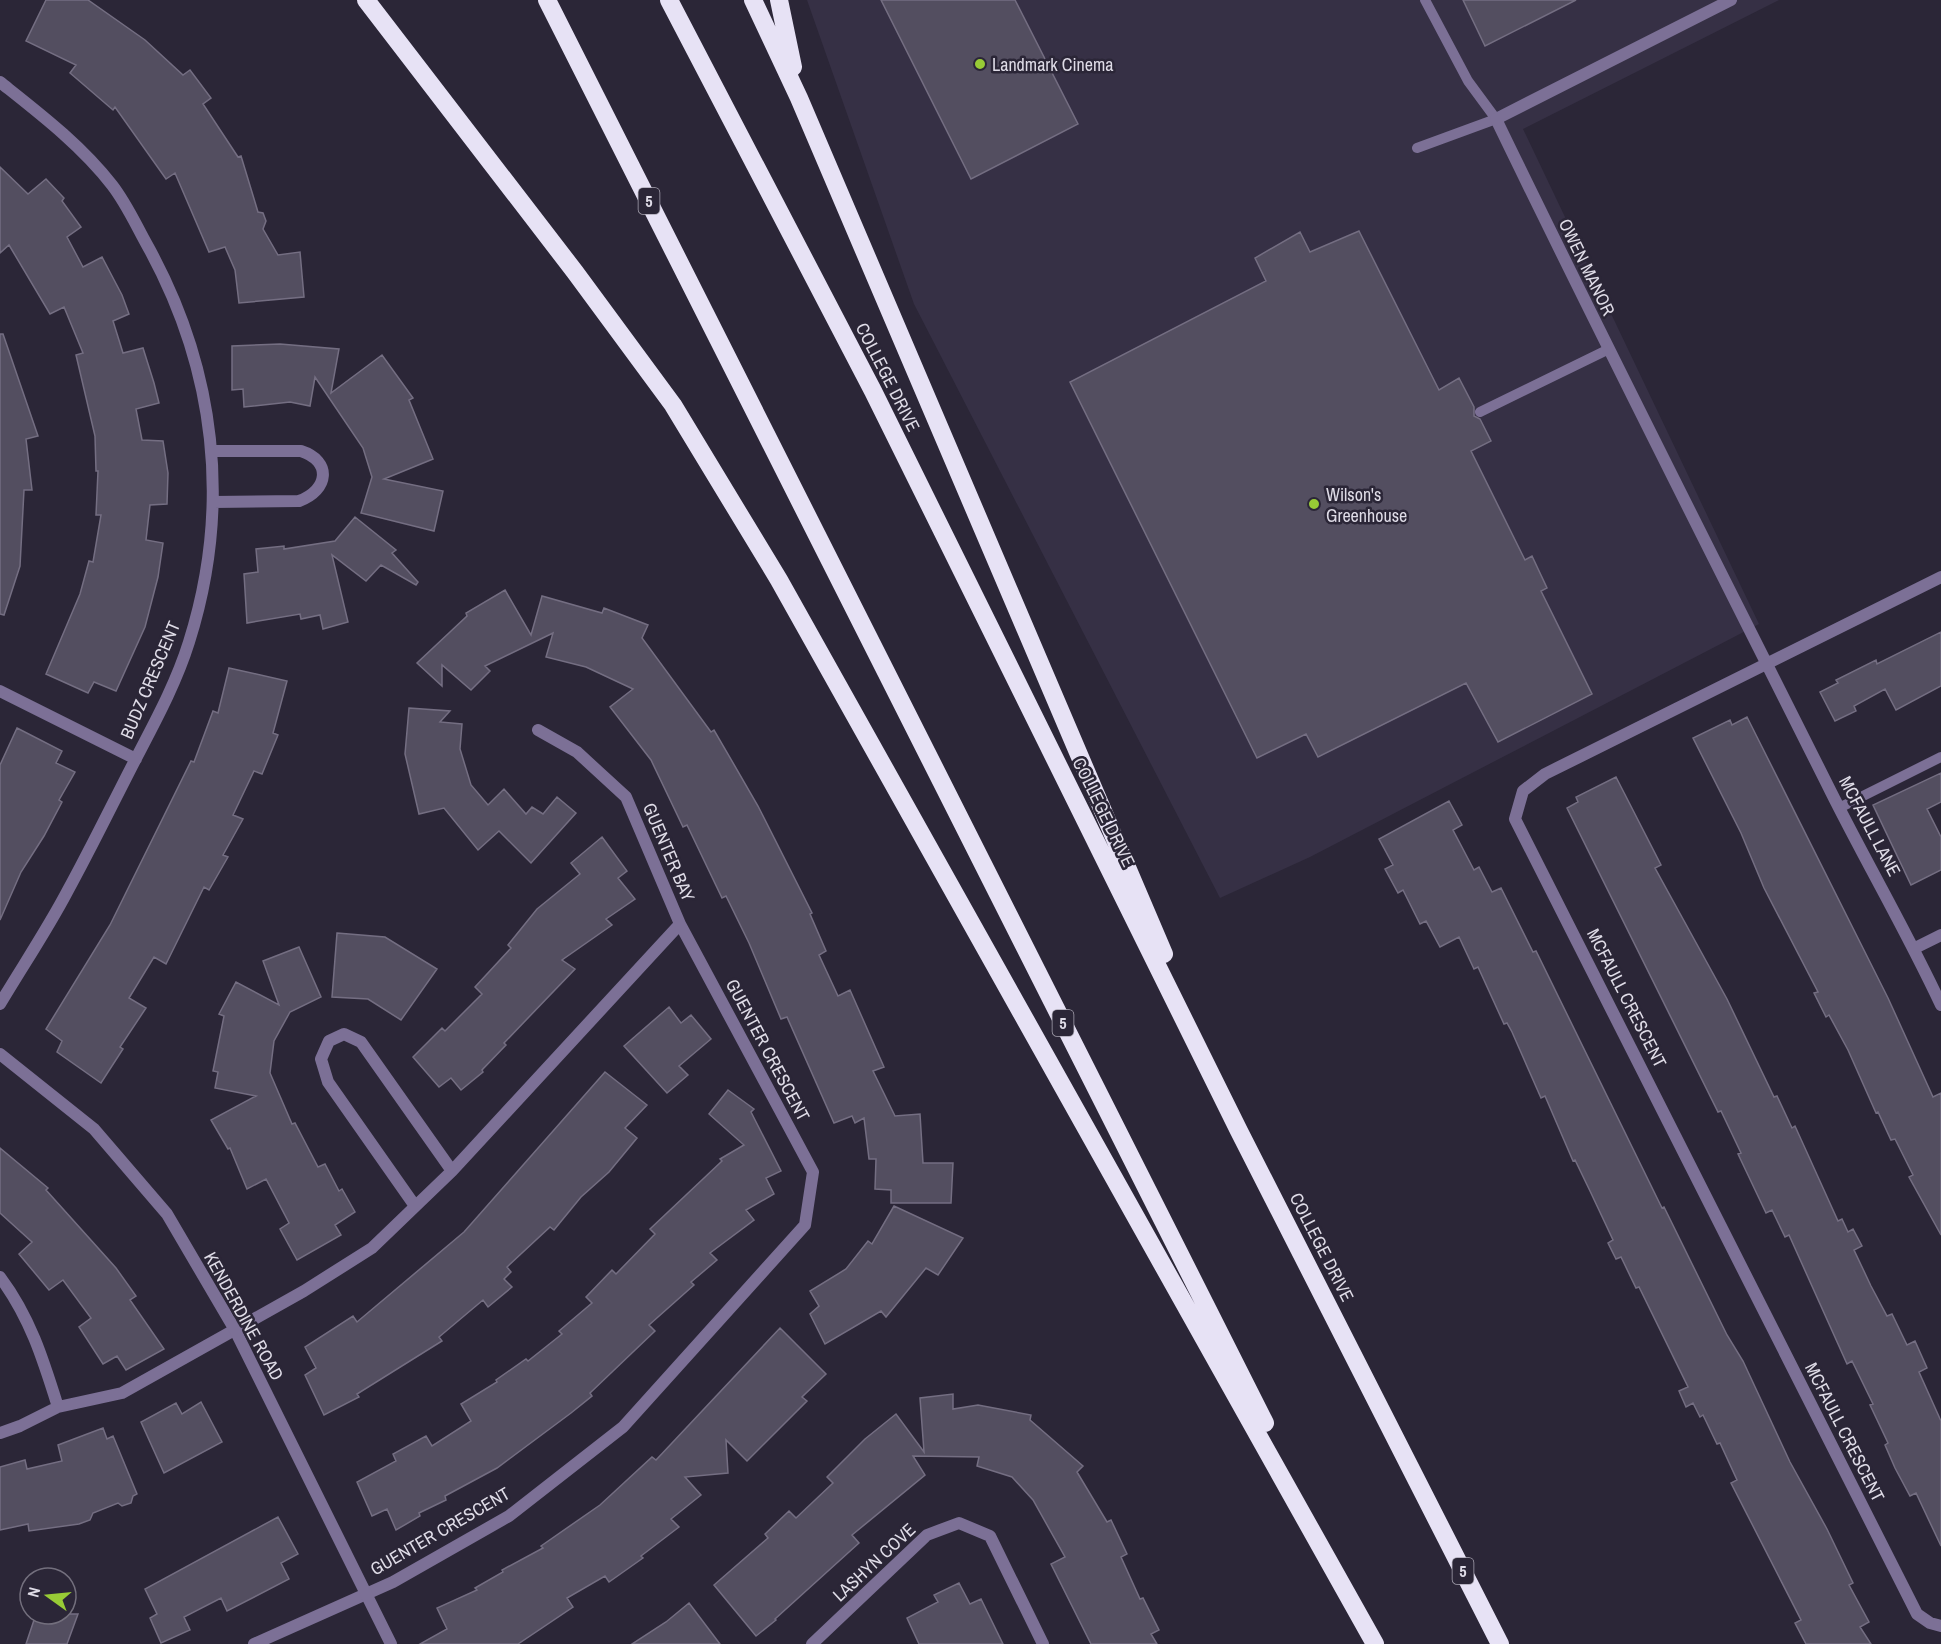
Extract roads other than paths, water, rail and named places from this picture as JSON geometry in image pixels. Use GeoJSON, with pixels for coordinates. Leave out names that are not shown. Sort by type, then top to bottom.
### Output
{"type":"FeatureCollection","features":[{"type":"Feature","properties":{"kind":"highway"},"geometry":{"type":"LineString","coordinates":[[366,0],[575,272],[673,405],[779,580],[1375,1644]]}},
{"type":"Feature","properties":{"kind":"highway","name":"5"},"geometry":{"type":"LineString","coordinates":[[547,0],[1375,1644]]}},
{"type":"Feature","properties":{"kind":"highway","name":"COLLEGE DRIVE"},"geometry":{"type":"LineString","coordinates":[[669,0],[873,391],[1239,1131],[1500,1644]]}},
{"type":"Feature","properties":{"kind":"highway"},"geometry":{"type":"LineString","coordinates":[[753,0],[799,98],[1239,1131]]}},
{"type":"Feature","properties":{"kind":"highway"},"geometry":{"type":"LineString","coordinates":[[779,0],[799,98]]}},
{"type":"Feature","properties":{"kind":"street"},"geometry":{"type":"LineString","coordinates":[[1496,119],[1731,0]]}},
{"type":"Feature","properties":{"kind":"street","name":"BUDZ CRESCENT"},"geometry":{"type":"LineString","coordinates":[[0,82],[69,140],[111,184],[128,208],[173,293],[184,323],[207,410],[213,451],[212,536],[189,643],[156,721],[67,893],[0,1004]]}},
{"type":"Feature","properties":{"kind":"street","name":"OWEN MANOR"},"geometry":{"type":"LineString","coordinates":[[1496,119],[1607,350],[1767,665]]}},
{"type":"Feature","properties":{"kind":"street"},"geometry":{"type":"LineString","coordinates":[[213,451],[301,451],[313,455],[321,464],[323,475],[320,487],[312,496],[299,501],[213,502]]}},
{"type":"Feature","properties":{"kind":"street","name":"MCFAULL CRESCENT"},"geometry":{"type":"LineString","coordinates":[[1941,577],[1545,774],[1523,791],[1515,819],[1917,1614],[1930,1623],[1941,1626]]}},
{"type":"Feature","properties":{"kind":"street","name":"MCFAULL LANE"},"geometry":{"type":"LineString","coordinates":[[1767,665],[1839,808],[1915,948],[1941,1005]]}},
{"type":"Feature","properties":{"kind":"street"},"geometry":{"type":"LineString","coordinates":[[0,691],[136,759]]}},
{"type":"Feature","properties":{"kind":"street","name":"GUENTER BAY"},"geometry":{"type":"LineString","coordinates":[[538,730],[577,752],[626,797],[680,924]]}},
{"type":"Feature","properties":{"kind":"street"},"geometry":{"type":"LineString","coordinates":[[0,1433],[58,1407],[122,1393],[235,1330],[372,1248],[452,1172],[680,924]]}},
{"type":"Feature","properties":{"kind":"street","name":"GUENTER CRESCENT"},"geometry":{"type":"LineString","coordinates":[[254,1644],[393,1582],[509,1516],[623,1426],[806,1225],[813,1172],[680,924]]}},
{"type":"Feature","properties":{"kind":"street"},"geometry":{"type":"LineString","coordinates":[[1915,948],[1941,935]]}},
{"type":"Feature","properties":{"kind":"street"},"geometry":{"type":"LineString","coordinates":[[415,1206],[328,1082],[321,1059],[329,1041],[344,1034],[361,1042],[452,1172]]}},
{"type":"Feature","properties":{"kind":"street","name":"KENDERDINE ROAD"},"geometry":{"type":"LineString","coordinates":[[0,1054],[94,1129],[167,1214],[235,1330],[368,1593],[391,1644]]}},
{"type":"Feature","properties":{"kind":"street"},"geometry":{"type":"LineString","coordinates":[[0,1277],[18,1302],[35,1335],[58,1407]]}},
{"type":"Feature","properties":{"kind":"street","name":"LASHYN COVE"},"geometry":{"type":"LineString","coordinates":[[812,1644],[927,1535],[959,1523],[990,1536],[1043,1644]]}},
{"type":"Feature","properties":{"kind":"lane"},"geometry":{"type":"LineString","coordinates":[[1417,148],[1496,119],[1468,81],[1425,0]]}},
{"type":"Feature","properties":{"kind":"lane"},"geometry":{"type":"LineString","coordinates":[[1480,412],[1607,350]]}},
{"type":"Feature","properties":{"kind":"lane"},"geometry":{"type":"LineString","coordinates":[[1839,808],[1941,757]]}},
{"type":"Feature","properties":{"kind":"place","name":"Landmark Cinema"},"geometry":{"type":"Point","coordinates":[980,64]}},
{"type":"Feature","properties":{"kind":"place","name":"Wilson's Greenhouse"},"geometry":{"type":"Point","coordinates":[1314,504]}}]}
